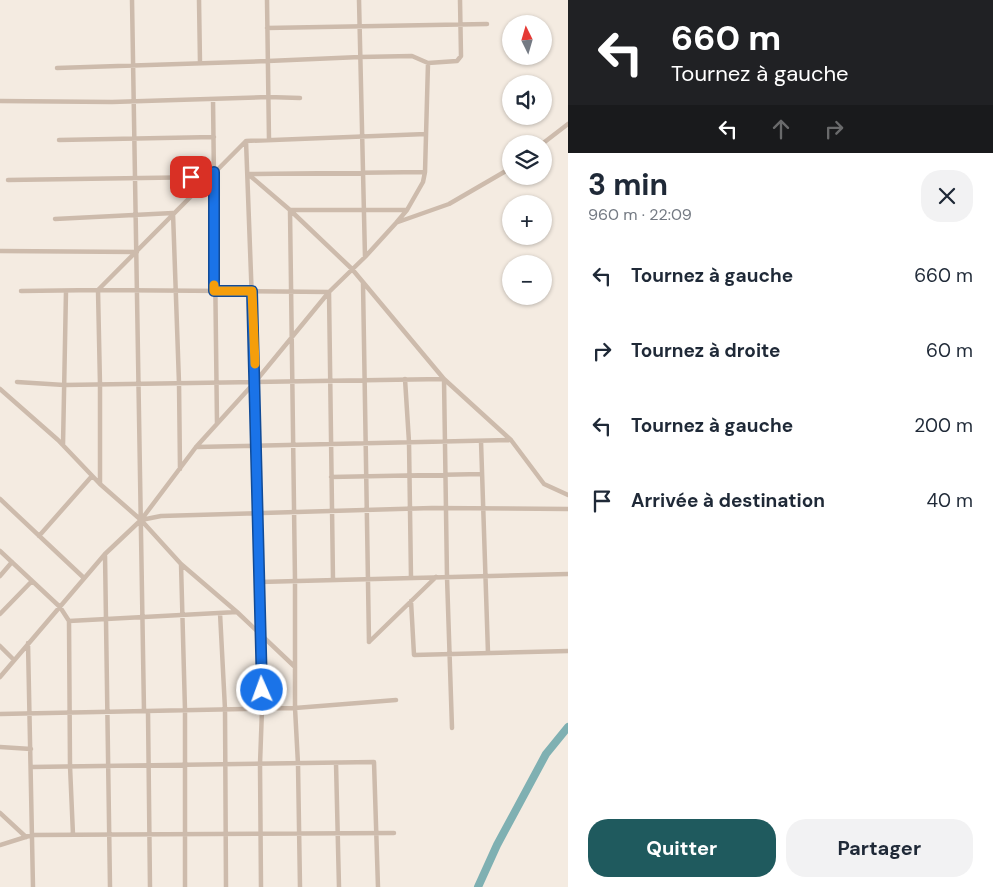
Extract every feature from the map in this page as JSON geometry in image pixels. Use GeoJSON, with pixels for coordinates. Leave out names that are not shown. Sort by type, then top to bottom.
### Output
{"type":"FeatureCollection","features":[{"type":"Feature","properties":{"kind":"street"},"geometry":{"type":"LineString","coordinates":[[132,0],[142,617],[149,765],[150,887]]}},
{"type":"Feature","properties":{"kind":"street"},"geometry":{"type":"LineString","coordinates":[[199,0],[200,64]]}},
{"type":"Feature","properties":{"kind":"street"},"geometry":{"type":"LineString","coordinates":[[267,0],[269,140]]}},
{"type":"Feature","properties":{"kind":"street"},"geometry":{"type":"LineString","coordinates":[[359,0],[365,257]]}},
{"type":"Feature","properties":{"kind":"street"},"geometry":{"type":"LineString","coordinates":[[57,68],[412,56],[428,63],[457,61],[461,56],[460,0]]}},
{"type":"Feature","properties":{"kind":"street"},"geometry":{"type":"LineString","coordinates":[[267,28],[487,24]]}},
{"type":"Feature","properties":{"kind":"street"},"geometry":{"type":"LineString","coordinates":[[0,677],[105,554],[141,520],[196,447],[255,382],[329,292],[365,257],[408,210],[423,182],[425,172],[428,63]]}},
{"type":"Feature","properties":{"kind":"street"},"geometry":{"type":"LineString","coordinates":[[0,102],[300,98]]}},
{"type":"Feature","properties":{"kind":"street"},"geometry":{"type":"LineString","coordinates":[[213,100],[217,423]]}},
{"type":"Feature","properties":{"kind":"street"},"geometry":{"type":"LineString","coordinates":[[552,136],[568,124]]}},
{"type":"Feature","properties":{"kind":"street"},"geometry":{"type":"LineString","coordinates":[[100,484],[98,290],[246,141],[426,134]]}},
{"type":"Feature","properties":{"kind":"street"},"geometry":{"type":"LineString","coordinates":[[59,140],[214,137]]}},
{"type":"Feature","properties":{"kind":"street"},"geometry":{"type":"LineString","coordinates":[[246,141],[255,382],[262,709],[260,764],[261,887]]}},
{"type":"Feature","properties":{"kind":"street"},"geometry":{"type":"LineString","coordinates":[[248,174],[425,172]]}},
{"type":"Feature","properties":{"kind":"street"},"geometry":{"type":"LineString","coordinates":[[396,223],[449,204],[502,173]]}},
{"type":"Feature","properties":{"kind":"street"},"geometry":{"type":"LineString","coordinates":[[248,174],[290,210],[352,269],[444,379],[511,440],[544,484],[568,495]]}},
{"type":"Feature","properties":{"kind":"street"},"geometry":{"type":"LineString","coordinates":[[8,180],[209,177]]}},
{"type":"Feature","properties":{"kind":"street"},"geometry":{"type":"LineString","coordinates":[[290,210],[408,210]]}},
{"type":"Feature","properties":{"kind":"street"},"geometry":{"type":"LineString","coordinates":[[290,210],[295,708],[300,887]]}},
{"type":"Feature","properties":{"kind":"street"},"geometry":{"type":"LineString","coordinates":[[55,219],[173,213]]}},
{"type":"Feature","properties":{"kind":"street"},"geometry":{"type":"LineString","coordinates":[[173,213],[180,470]]}},
{"type":"Feature","properties":{"kind":"street"},"geometry":{"type":"LineString","coordinates":[[0,251],[136,252]]}},
{"type":"Feature","properties":{"kind":"street"},"geometry":{"type":"LineString","coordinates":[[363,282],[369,642],[436,577]]}},
{"type":"Feature","properties":{"kind":"street"},"geometry":{"type":"LineString","coordinates":[[21,291],[329,292]]}},
{"type":"Feature","properties":{"kind":"street"},"geometry":{"type":"LineString","coordinates":[[62,445],[66,291]]}},
{"type":"Feature","properties":{"kind":"street"},"geometry":{"type":"LineString","coordinates":[[329,292],[333,580]]}},
{"type":"Feature","properties":{"kind":"street"},"geometry":{"type":"LineString","coordinates":[[405,379],[409,442],[411,578]]}},
{"type":"Feature","properties":{"kind":"street"},"geometry":{"type":"LineString","coordinates":[[17,382],[100,385],[444,379]]}},
{"type":"Feature","properties":{"kind":"street"},"geometry":{"type":"LineString","coordinates":[[444,379],[447,577],[452,728]]}},
{"type":"Feature","properties":{"kind":"street"},"geometry":{"type":"LineString","coordinates":[[0,389],[62,445],[100,484],[141,520],[181,564],[295,667]]}},
{"type":"Feature","properties":{"kind":"street"},"geometry":{"type":"LineString","coordinates":[[481,440],[488,653]]}},
{"type":"Feature","properties":{"kind":"street"},"geometry":{"type":"LineString","coordinates":[[196,447],[511,440]]}},
{"type":"Feature","properties":{"kind":"street"},"geometry":{"type":"LineString","coordinates":[[331,477],[482,474]]}},
{"type":"Feature","properties":{"kind":"street"},"geometry":{"type":"LineString","coordinates":[[39,536],[92,476]]}},
{"type":"Feature","properties":{"kind":"street"},"geometry":{"type":"LineString","coordinates":[[0,499],[84,578]]}},
{"type":"Feature","properties":{"kind":"street"},"geometry":{"type":"LineString","coordinates":[[141,520],[161,516],[367,510],[446,508],[568,509]]}},
{"type":"Feature","properties":{"kind":"street"},"geometry":{"type":"LineString","coordinates":[[0,550],[60,607],[69,621],[70,766],[73,835]]}},
{"type":"Feature","properties":{"kind":"street"},"geometry":{"type":"LineString","coordinates":[[105,554],[110,887]]}},
{"type":"Feature","properties":{"kind":"street"},"geometry":{"type":"LineString","coordinates":[[0,576],[12,562]]}},
{"type":"Feature","properties":{"kind":"street"},"geometry":{"type":"LineString","coordinates":[[181,564],[185,710],[185,887]]}},
{"type":"Feature","properties":{"kind":"street"},"geometry":{"type":"LineString","coordinates":[[259,582],[568,574]]}},
{"type":"Feature","properties":{"kind":"street"},"geometry":{"type":"LineString","coordinates":[[0,614],[32,581]]}},
{"type":"Feature","properties":{"kind":"street"},"geometry":{"type":"LineString","coordinates":[[412,600],[414,655],[568,651]]}},
{"type":"Feature","properties":{"kind":"street"},"geometry":{"type":"LineString","coordinates":[[69,621],[236,612]]}},
{"type":"Feature","properties":{"kind":"street"},"geometry":{"type":"LineString","coordinates":[[220,614],[225,709],[226,887]]}},
{"type":"Feature","properties":{"kind":"street"},"geometry":{"type":"LineString","coordinates":[[28,644],[34,887]]}},
{"type":"Feature","properties":{"kind":"street"},"geometry":{"type":"LineString","coordinates":[[0,646],[14,660]]}},
{"type":"Feature","properties":{"kind":"street"},"geometry":{"type":"LineString","coordinates":[[0,714],[295,708],[396,700]]}},
{"type":"Feature","properties":{"kind":"street"},"geometry":{"type":"LineString","coordinates":[[0,747],[31,748]]}},
{"type":"Feature","properties":{"kind":"street"},"geometry":{"type":"LineString","coordinates":[[31,767],[374,762],[378,887]]}},
{"type":"Feature","properties":{"kind":"street"},"geometry":{"type":"LineString","coordinates":[[336,763],[339,887]]}},
{"type":"Feature","properties":{"kind":"street"},"geometry":{"type":"LineString","coordinates":[[0,814],[26,837]]}},
{"type":"Feature","properties":{"kind":"street"},"geometry":{"type":"LineString","coordinates":[[0,845],[32,835],[394,833]]}},
{"type":"Feature","properties":{"kind":"waterway"},"geometry":{"type":"LineString","coordinates":[[478,887],[497,845],[546,754],[568,727]]}},
{"type":"Feature","properties":{"kind":"slow traffic"},"geometry":{"type":"LineString","coordinates":[[214,285],[214,291],[252,291],[255,364]]}},
{"type":"Feature","properties":{"kind":"route"},"geometry":{"type":"LineString","coordinates":[[191,177],[209,177],[214,172],[214,291],[252,291],[262,690]]}}]}
